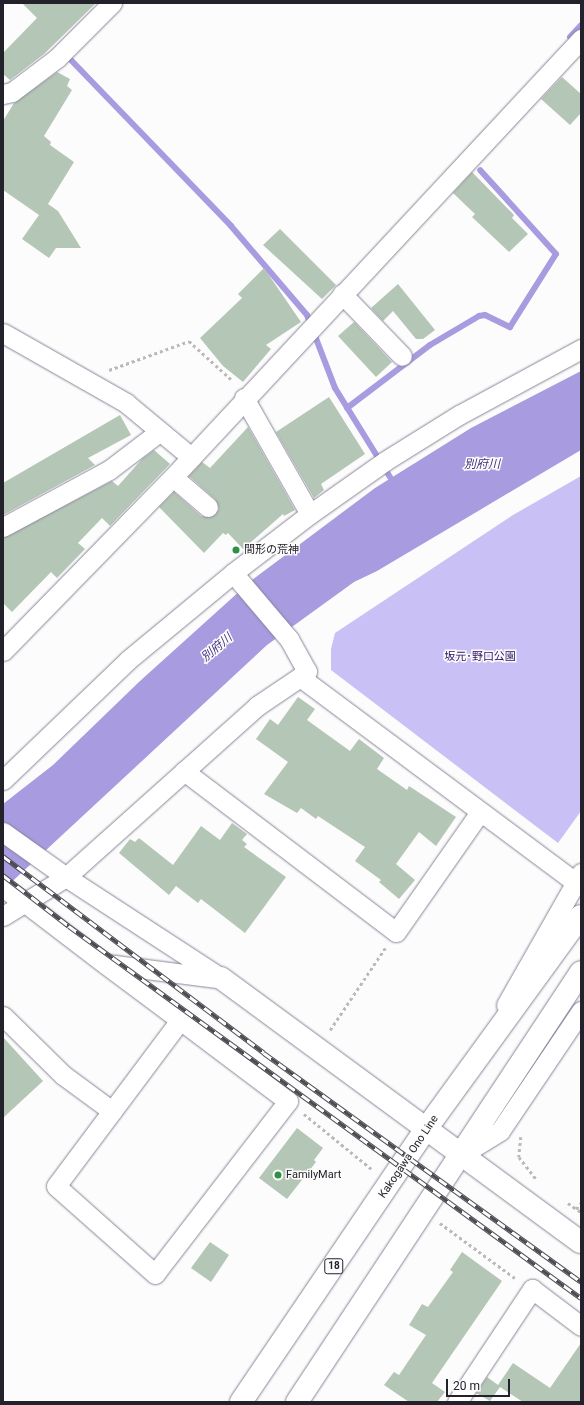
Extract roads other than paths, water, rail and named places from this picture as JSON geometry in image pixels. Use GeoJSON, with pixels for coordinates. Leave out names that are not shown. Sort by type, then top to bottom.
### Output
{"type":"FeatureCollection","features":[{"type":"Feature","properties":{"kind":"main road","name":"Kakogawa Ono Line"},"geometry":{"type":"LineString","coordinates":[[241,1402],[391,1184],[426,1129],[468,1074],[581,916]]}},
{"type":"Feature","properties":{"kind":"main road"},"geometry":{"type":"LineString","coordinates":[[298,1402],[581,972]]}},
{"type":"Feature","properties":{"kind":"main road"},"geometry":{"type":"LineString","coordinates":[[221,978],[581,1242]]}},
{"type":"Feature","properties":{"kind":"street"},"geometry":{"type":"LineString","coordinates":[[3,94],[12,92],[57,58],[112,3]]}},
{"type":"Feature","properties":{"kind":"street"},"geometry":{"type":"LineString","coordinates":[[3,651],[191,457],[246,396],[581,39]]}},
{"type":"Feature","properties":{"kind":"street"},"geometry":{"type":"LineString","coordinates":[[342,294],[402,356]]}},
{"type":"Feature","properties":{"kind":"street"},"geometry":{"type":"LineString","coordinates":[[3,333],[126,402],[159,432],[191,457]]}},
{"type":"Feature","properties":{"kind":"street"},"geometry":{"type":"LineString","coordinates":[[3,780],[128,660],[234,573],[310,514],[379,465],[459,415],[581,349]]}},
{"type":"Feature","properties":{"kind":"street"},"geometry":{"type":"LineString","coordinates":[[246,396],[310,514]]}},
{"type":"Feature","properties":{"kind":"street"},"geometry":{"type":"LineString","coordinates":[[3,527],[109,470],[159,432]]}},
{"type":"Feature","properties":{"kind":"street"},"geometry":{"type":"LineString","coordinates":[[173,476],[208,508]]}},
{"type":"Feature","properties":{"kind":"street"},"geometry":{"type":"LineString","coordinates":[[3,916],[13,894],[66,877],[257,706],[308,671],[289,639],[234,573]]}},
{"type":"Feature","properties":{"kind":"street"},"geometry":{"type":"LineString","coordinates":[[300,677],[480,812],[578,877],[468,1074]]}},
{"type":"Feature","properties":{"kind":"street"},"geometry":{"type":"LineString","coordinates":[[184,771],[396,932],[480,812]]}},
{"type":"Feature","properties":{"kind":"street"},"geometry":{"type":"LineString","coordinates":[[3,832],[66,877],[221,978]]}},
{"type":"Feature","properties":{"kind":"street"},"geometry":{"type":"LineString","coordinates":[[13,894],[288,1101],[155,1274],[56,1186],[180,1020]]}},
{"type":"Feature","properties":{"kind":"street"},"geometry":{"type":"LineString","coordinates":[[106,964],[221,978]]}},
{"type":"Feature","properties":{"kind":"street"},"geometry":{"type":"LineString","coordinates":[[461,1155],[500,1131],[581,1011]]}},
{"type":"Feature","properties":{"kind":"street"},"geometry":{"type":"LineString","coordinates":[[3,1016],[64,1075],[112,1111]]}},
{"type":"Feature","properties":{"kind":"street"},"geometry":{"type":"LineString","coordinates":[[457,1402],[532,1289],[581,1326]]}},
{"type":"Feature","properties":{"kind":"water","name":"別府川"},"geometry":{"type":"Polygon","coordinates":[[[581,371],[581,450],[377,571],[354,582],[267,645],[3,890],[3,804],[53,765],[140,681],[252,580],[375,488],[471,428],[581,371]]]}},
{"type":"Feature","properties":{"kind":"waterway"},"geometry":{"type":"LineString","coordinates":[[570,37],[581,25]]}},
{"type":"Feature","properties":{"kind":"waterway"},"geometry":{"type":"LineString","coordinates":[[69,58],[231,226],[307,315],[335,388],[395,485]]}},
{"type":"Feature","properties":{"kind":"waterway"},"geometry":{"type":"LineString","coordinates":[[347,408],[430,345],[479,316],[485,315],[510,327],[556,254],[480,170]]}},
{"type":"Feature","properties":{"kind":"railway"},"geometry":{"type":"LineString","coordinates":[[3,856],[264,1053],[581,1282]]}},
{"type":"Feature","properties":{"kind":"railway"},"geometry":{"type":"LineString","coordinates":[[3,875],[69,926],[581,1298]]}},
{"type":"Feature","properties":{"kind":"place","name":"間形の荒神"},"geometry":{"type":"Point","coordinates":[236,550]}},
{"type":"Feature","properties":{"kind":"place","name":"FamilyMart"},"geometry":{"type":"Point","coordinates":[278,1175]}},
{"type":"Feature","properties":{"kind":"park label","name":"坂元･野口公園"},"geometry":{"type":"Point","coordinates":[480,657]}}]}
